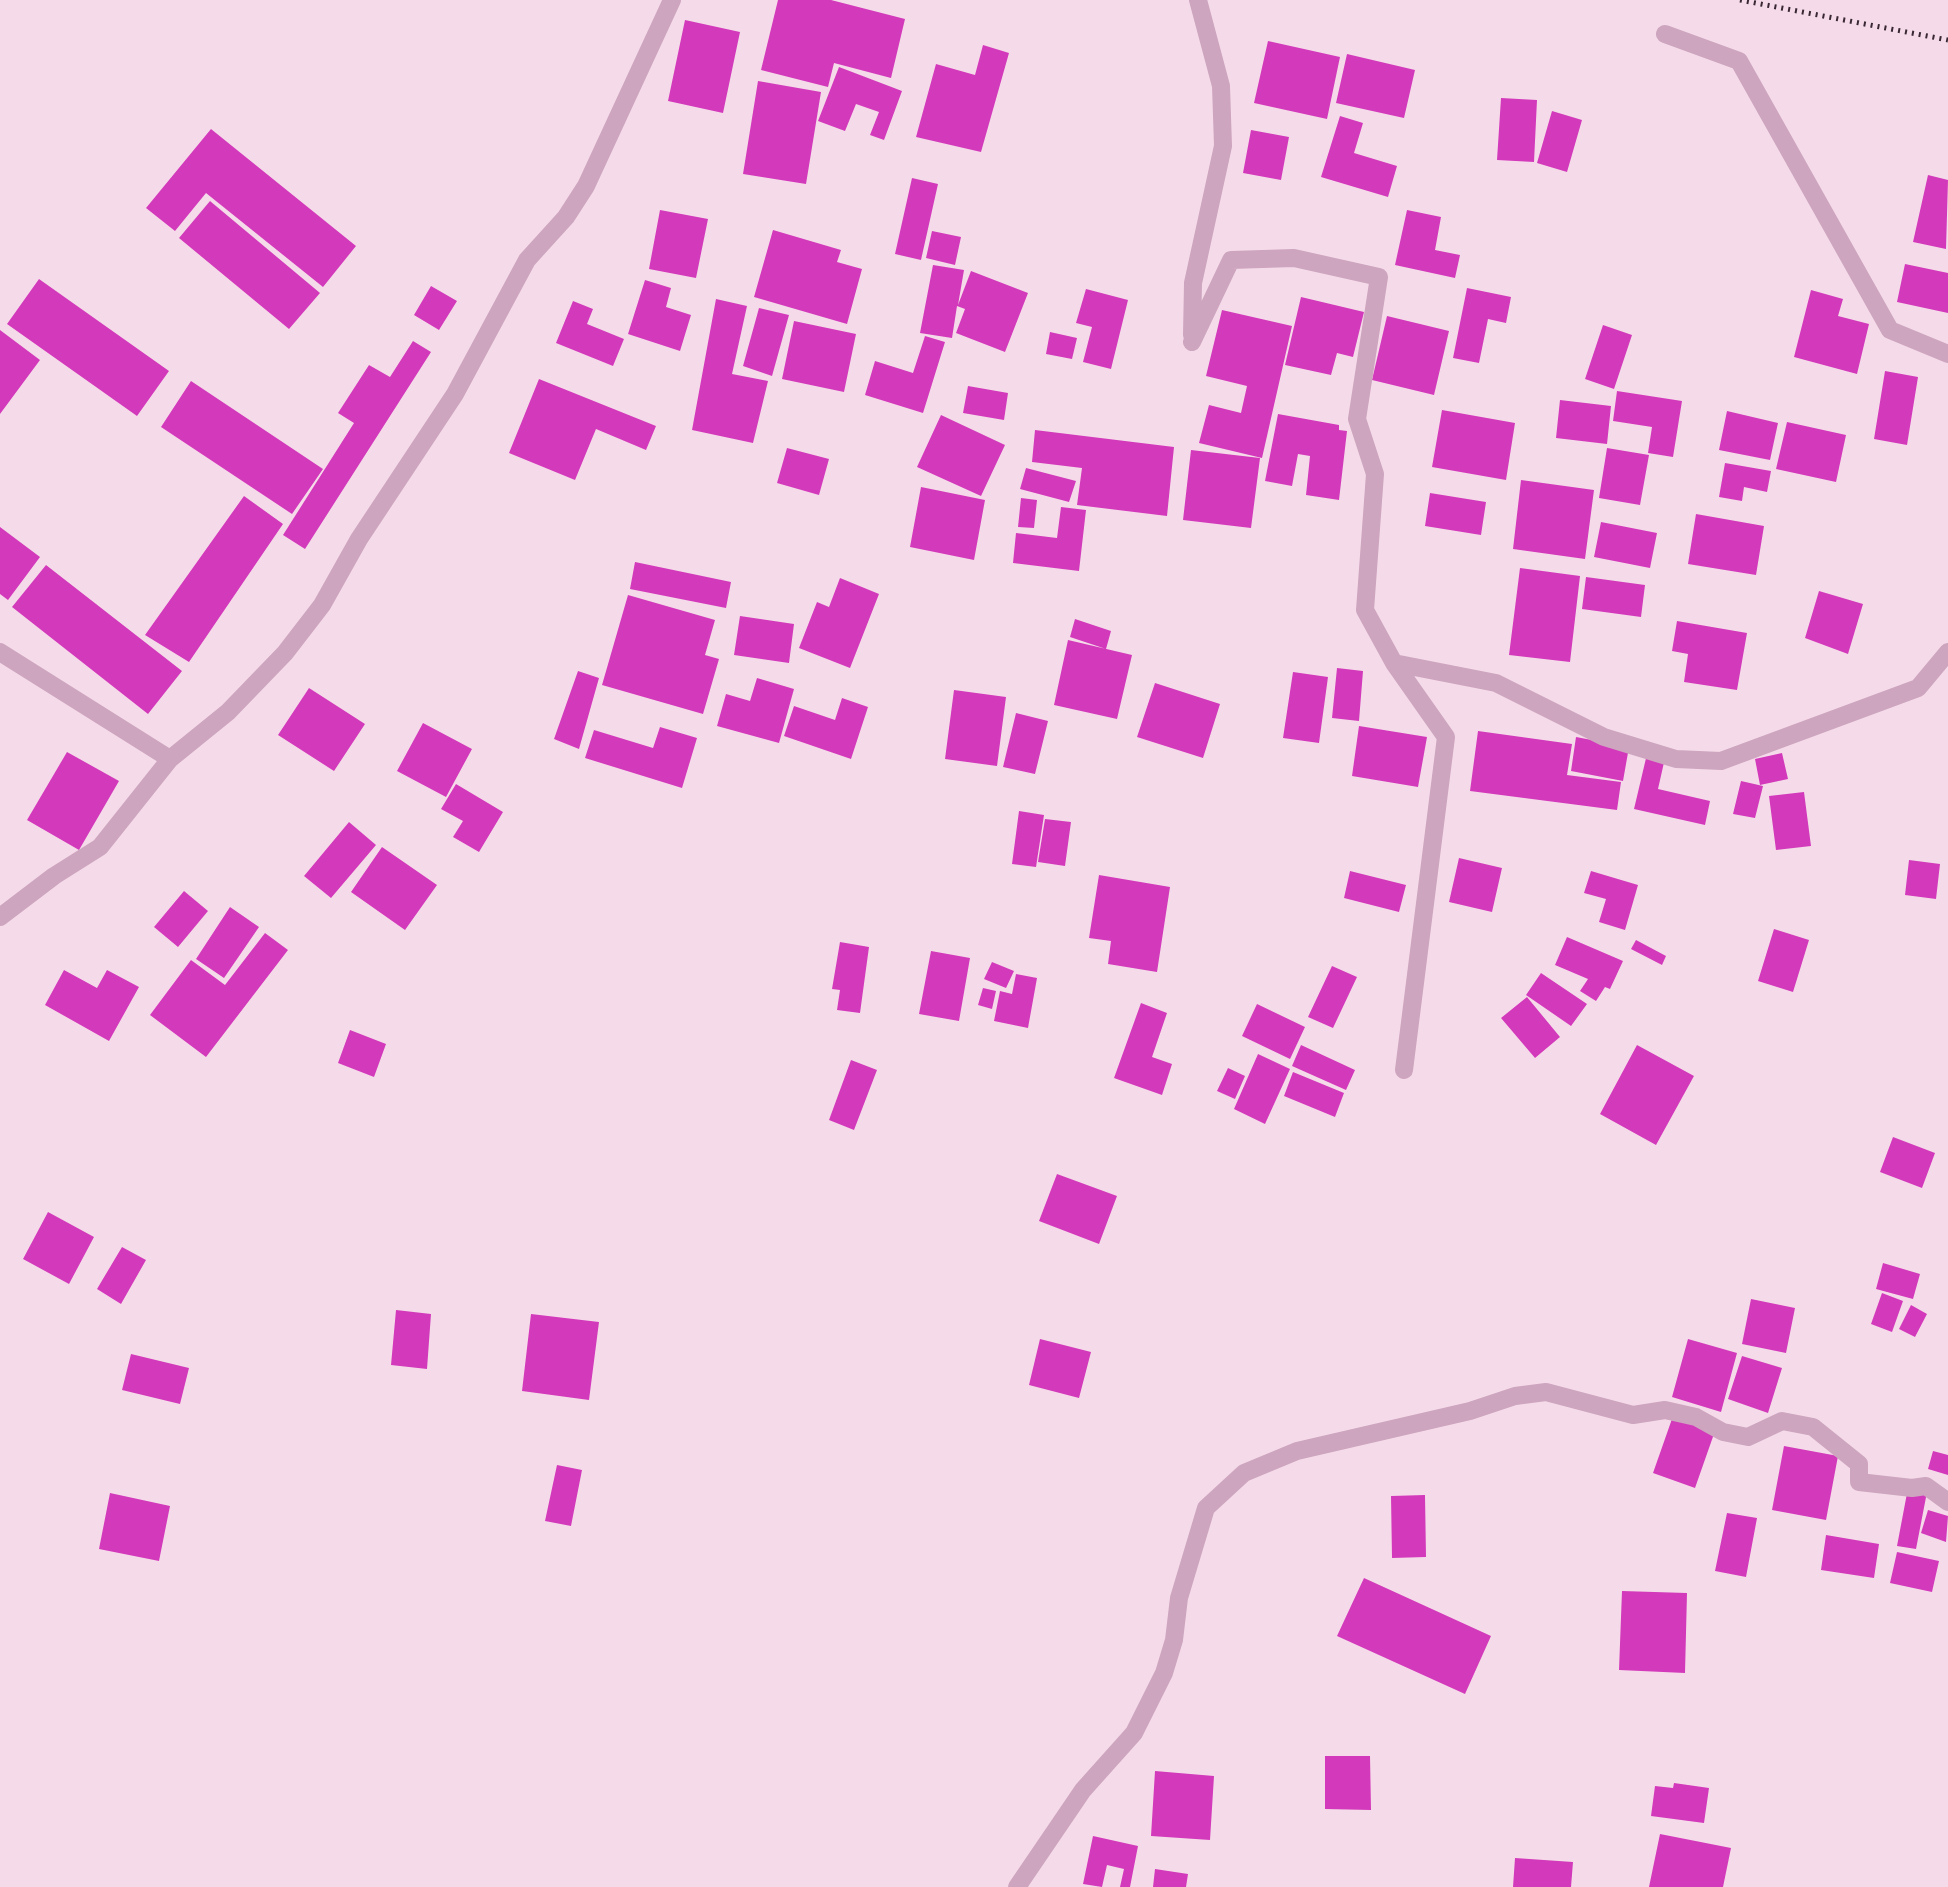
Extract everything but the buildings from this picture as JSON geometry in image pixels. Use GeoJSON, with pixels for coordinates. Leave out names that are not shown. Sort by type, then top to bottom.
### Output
{"type":"FeatureCollection","features":[{"type":"Feature","properties":{"kind":"street"},"geometry":{"type":"LineString","coordinates":[[0,917],[54,876],[100,847],[170,759],[228,712],[285,653],[322,605],[366,528],[455,394],[527,260],[566,217],[586,186],[672,0]]}},
{"type":"Feature","properties":{"kind":"street"},"geometry":{"type":"LineString","coordinates":[[1198,0],[1221,86],[1223,146],[1193,283],[1192,342],[1231,260],[1294,258],[1379,277],[1357,419],[1375,474],[1365,610],[1394,663],[1446,737],[1404,1070]]}},
{"type":"Feature","properties":{"kind":"street"},"geometry":{"type":"LineString","coordinates":[[1665,34],[1739,61],[1890,330],[1948,354]]}},
{"type":"Feature","properties":{"kind":"street"},"geometry":{"type":"LineString","coordinates":[[0,652],[170,759]]}},
{"type":"Feature","properties":{"kind":"street"},"geometry":{"type":"LineString","coordinates":[[1394,663],[1496,683],[1604,737],[1676,759],[1721,761],[1918,688],[1948,652]]}},
{"type":"Feature","properties":{"kind":"street"},"geometry":{"type":"LineString","coordinates":[[1017,1887],[1083,1790],[1134,1733],[1164,1673],[1174,1640],[1179,1598],[1206,1508],[1244,1474],[1297,1451],[1470,1411],[1515,1396],[1545,1392],[1633,1415],[1665,1410],[1675,1412],[1696,1417],[1723,1432],[1748,1437],[1782,1421],[1813,1427],[1859,1464],[1859,1482],[1893,1487],[1926,1486],[1948,1502]]}},
{"type":"Feature","properties":{"kind":"railway"},"geometry":{"type":"LineString","coordinates":[[1740,0],[1948,40]]}}]}
